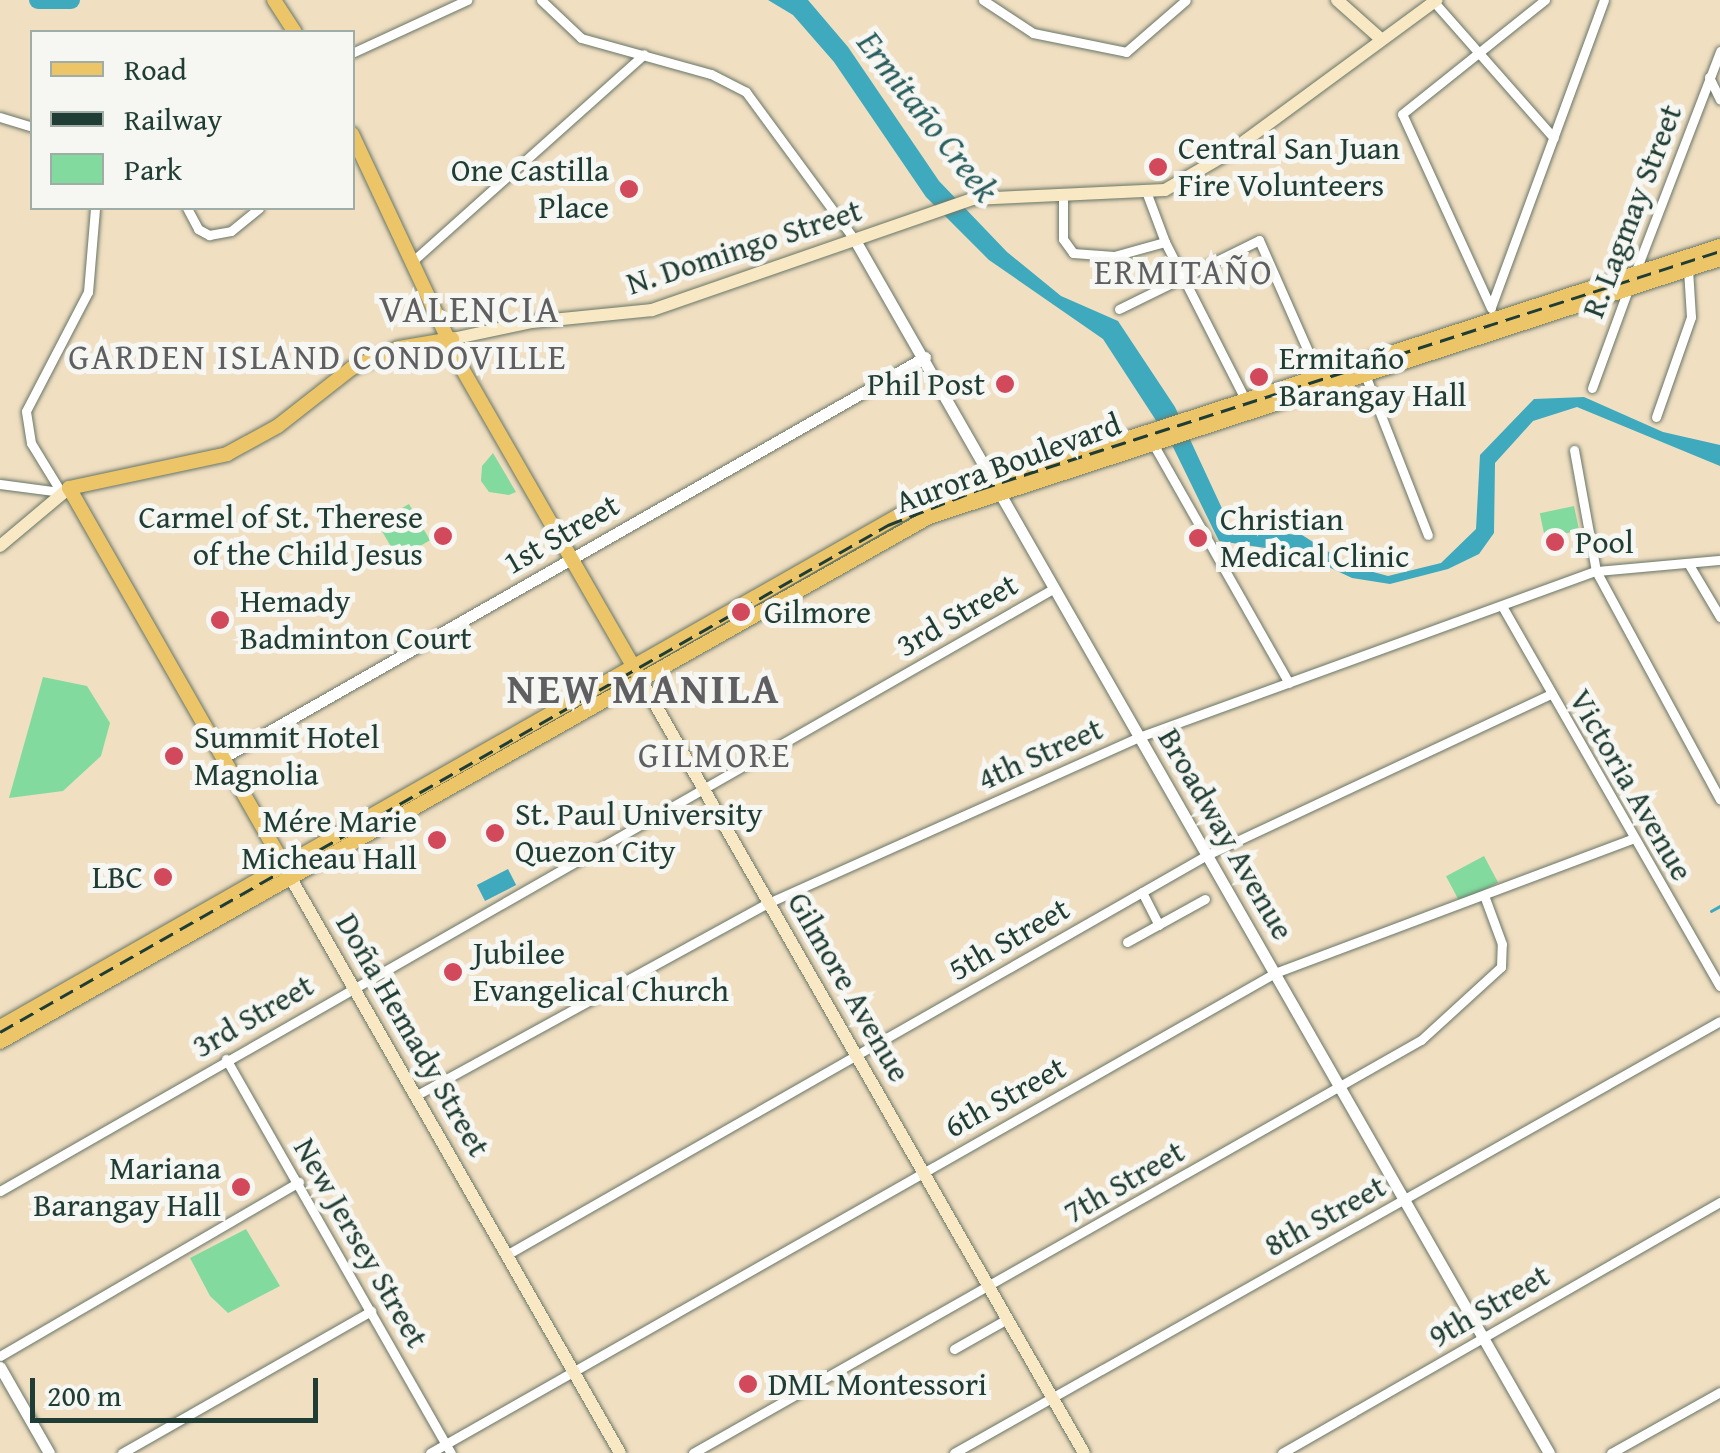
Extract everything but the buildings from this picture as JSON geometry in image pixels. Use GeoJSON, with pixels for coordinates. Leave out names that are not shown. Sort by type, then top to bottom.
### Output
{"type":"FeatureCollection","features":[{"type":"Feature","properties":{"kind":"main road"},"geometry":{"type":"LineString","coordinates":[[274,0],[294,30]]}},
{"type":"Feature","properties":{"kind":"main road"},"geometry":{"type":"LineString","coordinates":[[1337,0],[1381,39]]}},
{"type":"Feature","properties":{"kind":"main road","name":"N. Domingo Street"},"geometry":{"type":"LineString","coordinates":[[0,546],[65,490],[227,454],[278,426],[352,368],[399,348],[532,322],[652,310],[973,199],[1064,193],[1147,194],[1207,168],[1435,1]]}},
{"type":"Feature","properties":{"kind":"main road","name":"Gilmore Avenue"},"geometry":{"type":"LineString","coordinates":[[355,140],[415,259],[460,365],[1084,1453]]}},
{"type":"Feature","properties":{"kind":"main road","name":"Aurora Boulevard"},"geometry":{"type":"LineString","coordinates":[[0,1027],[636,671],[993,485],[1184,423],[1364,372],[1494,319],[1720,246]]}},
{"type":"Feature","properties":{"kind":"main road","name":"Aurora Boulevard"},"geometry":{"type":"LineString","coordinates":[[1494,319],[1628,290],[1720,259]]}},
{"type":"Feature","properties":{"kind":"main road","name":"Aurora Boulevard"},"geometry":{"type":"LineString","coordinates":[[1247,404],[1318,374],[1414,350]]}},
{"type":"Feature","properties":{"kind":"main road","name":"Doña Hemady Street"},"geometry":{"type":"LineString","coordinates":[[65,490],[224,757],[620,1453]]}},
{"type":"Feature","properties":{"kind":"main road","name":"Aurora Boulevard"},"geometry":{"type":"LineString","coordinates":[[0,1042],[286,869]]}},
{"type":"Feature","properties":{"kind":"street"},"geometry":{"type":"LineString","coordinates":[[355,52],[466,0]]}},
{"type":"Feature","properties":{"kind":"street"},"geometry":{"type":"LineString","coordinates":[[541,0],[581,38],[644,54],[746,92],[856,242]]}},
{"type":"Feature","properties":{"kind":"street"},"geometry":{"type":"LineString","coordinates":[[982,0],[1033,33],[1126,52],[1137,50],[1186,0]]}},
{"type":"Feature","properties":{"kind":"street"},"geometry":{"type":"LineString","coordinates":[[1494,319],[1402,114],[1545,0]]}},
{"type":"Feature","properties":{"kind":"street"},"geometry":{"type":"LineString","coordinates":[[1494,319],[1494,292],[1604,0]]}},
{"type":"Feature","properties":{"kind":"street"},"geometry":{"type":"LineString","coordinates":[[1435,1],[1481,49],[1554,138]]}},
{"type":"Feature","properties":{"kind":"street","name":"R. Lagmay Street"},"geometry":{"type":"LineString","coordinates":[[1592,388],[1720,51]]}},
{"type":"Feature","properties":{"kind":"street"},"geometry":{"type":"LineString","coordinates":[[415,259],[644,54]]}},
{"type":"Feature","properties":{"kind":"street"},"geometry":{"type":"LineString","coordinates":[[1710,77],[1720,100]]}},
{"type":"Feature","properties":{"kind":"street"},"geometry":{"type":"LineString","coordinates":[[0,117],[30,126]]}},
{"type":"Feature","properties":{"kind":"street"},"geometry":{"type":"LineString","coordinates":[[1064,193],[1063,239],[1073,253],[1114,256],[1164,242]]}},
{"type":"Feature","properties":{"kind":"street"},"geometry":{"type":"LineString","coordinates":[[1147,194],[1164,242],[1247,404]]}},
{"type":"Feature","properties":{"kind":"street"},"geometry":{"type":"LineString","coordinates":[[65,490],[30,443],[26,411],[88,292],[95,210]]}},
{"type":"Feature","properties":{"kind":"street"},"geometry":{"type":"LineString","coordinates":[[188,210],[198,229],[210,234],[231,231],[257,210]]}},
{"type":"Feature","properties":{"kind":"street"},"geometry":{"type":"LineString","coordinates":[[1119,308],[1259,240],[1318,374]]}},
{"type":"Feature","properties":{"kind":"street","name":"Broadway Avenue"},"geometry":{"type":"LineString","coordinates":[[856,242],[1549,1453]]}},
{"type":"Feature","properties":{"kind":"street"},"geometry":{"type":"LineString","coordinates":[[1656,417],[1691,318],[1688,270]]}},
{"type":"Feature","properties":{"kind":"street"},"geometry":{"type":"LineString","coordinates":[[1477,283],[1494,292]]}},
{"type":"Feature","properties":{"kind":"street","name":"1st Street"},"geometry":{"type":"LineString","coordinates":[[224,757],[925,357]]}},
{"type":"Feature","properties":{"kind":"street"},"geometry":{"type":"LineString","coordinates":[[1364,372],[1428,535]]}},
{"type":"Feature","properties":{"kind":"street"},"geometry":{"type":"LineString","coordinates":[[1157,434],[1290,683]]}},
{"type":"Feature","properties":{"kind":"street"},"geometry":{"type":"LineString","coordinates":[[1574,450],[1596,571],[1720,800]]}},
{"type":"Feature","properties":{"kind":"street"},"geometry":{"type":"LineString","coordinates":[[0,484],[65,490]]}},
{"type":"Feature","properties":{"kind":"street","name":"4th Street"},"geometry":{"type":"LineString","coordinates":[[417,1095],[768,903],[1139,738],[1596,571],[1720,560]]}},
{"type":"Feature","properties":{"kind":"street"},"geometry":{"type":"LineString","coordinates":[[1688,562],[1720,617]]}},
{"type":"Feature","properties":{"kind":"street","name":"3rd Street"},"geometry":{"type":"LineString","coordinates":[[0,1191],[1053,589]]}},
{"type":"Feature","properties":{"kind":"street","name":"Victoria Avenue"},"geometry":{"type":"LineString","coordinates":[[1502,606],[1631,840],[1720,986]]}},
{"type":"Feature","properties":{"kind":"street","name":"5th Street"},"geometry":{"type":"LineString","coordinates":[[508,1254],[1207,855],[1550,694]]}},
{"type":"Feature","properties":{"kind":"street","name":"6th Street"},"geometry":{"type":"LineString","coordinates":[[430,1453],[448,1449],[574,1371],[1275,973],[1486,898],[1631,840]]}},
{"type":"Feature","properties":{"kind":"street"},"geometry":{"type":"LineString","coordinates":[[1142,892],[1159,925]]}},
{"type":"Feature","properties":{"kind":"street","name":"7th Street"},"geometry":{"type":"LineString","coordinates":[[693,1453],[1422,1040],[1501,967],[1502,944],[1486,898]]}},
{"type":"Feature","properties":{"kind":"street"},"geometry":{"type":"LineString","coordinates":[[1127,942],[1205,900]]}},
{"type":"Feature","properties":{"kind":"street","name":"8th Street"},"geometry":{"type":"LineString","coordinates":[[954,1453],[1720,1021]]}},
{"type":"Feature","properties":{"kind":"street","name":"New Jersey Street"},"geometry":{"type":"LineString","coordinates":[[226,1059],[448,1449]]}},
{"type":"Feature","properties":{"kind":"street"},"geometry":{"type":"LineString","coordinates":[[0,1356],[299,1182]]}},
{"type":"Feature","properties":{"kind":"street","name":"9th Street"},"geometry":{"type":"LineString","coordinates":[[1282,1453],[1720,1202]]}},
{"type":"Feature","properties":{"kind":"street"},"geometry":{"type":"LineString","coordinates":[[122,1453],[371,1311]]}},
{"type":"Feature","properties":{"kind":"street"},"geometry":{"type":"LineString","coordinates":[[954,1349],[1008,1320]]}},
{"type":"Feature","properties":{"kind":"street"},"geometry":{"type":"LineString","coordinates":[[0,1367],[46,1452]]}},
{"type":"Feature","properties":{"kind":"street"},"geometry":{"type":"LineString","coordinates":[[1612,1453],[1720,1392]]}},
{"type":"Feature","properties":{"kind":"green space"},"geometry":{"type":"Polygon","coordinates":[[[493,453],[516,492],[489,492],[481,481],[482,466],[493,453]]]}},
{"type":"Feature","properties":{"kind":"green space"},"geometry":{"type":"Polygon","coordinates":[[[409,504],[430,540],[398,559],[377,522],[409,504]]]}},
{"type":"Feature","properties":{"kind":"green space"},"geometry":{"type":"Polygon","coordinates":[[[1574,506],[1579,530],[1545,538],[1540,513],[1574,506]]]}},
{"type":"Feature","properties":{"kind":"green space"},"geometry":{"type":"Polygon","coordinates":[[[43,677],[87,686],[110,723],[101,756],[63,791],[9,798],[43,677]]]}},
{"type":"Feature","properties":{"kind":"green space"},"geometry":{"type":"Polygon","coordinates":[[[1484,856],[1498,882],[1460,903],[1446,876],[1484,856]]]}},
{"type":"Feature","properties":{"kind":"green space"},"geometry":{"type":"Polygon","coordinates":[[[246,1229],[280,1286],[228,1313],[210,1296],[190,1258],[246,1229]]]}},
{"type":"Feature","properties":{"kind":"water","name":"Ermitaño Creek"},"geometry":{"type":"Polygon","coordinates":[[[768,0],[808,0],[848,47],[939,181],[1007,252],[1061,296],[1118,321],[1175,407],[1232,530],[1302,535],[1351,566],[1388,576],[1441,563],[1476,529],[1480,455],[1534,399],[1584,397],[1663,432],[1720,445],[1720,466],[1577,407],[1533,421],[1495,463],[1494,533],[1479,554],[1448,569],[1390,584],[1352,578],[1299,553],[1219,541],[1172,445],[1103,339],[989,260],[926,197],[834,62],[793,15],[768,0]]]}},
{"type":"Feature","properties":{"kind":"water"},"geometry":{"type":"Polygon","coordinates":[[[508,869],[516,885],[485,901],[477,885],[508,869]]]}},
{"type":"Feature","properties":{"kind":"waterway"},"geometry":{"type":"LineString","coordinates":[[38,0],[71,0]]}},
{"type":"Feature","properties":{"kind":"waterway"},"geometry":{"type":"LineString","coordinates":[[1711,911],[1720,906]]}},
{"type":"Feature","properties":{"kind":"railway"},"geometry":{"type":"LineString","coordinates":[[0,1032],[888,525],[980,489],[1720,251]]}},
{"type":"Feature","properties":{"kind":"place","name":"Central San Juan Fire Volunteers"},"geometry":{"type":"Point","coordinates":[1158,167]}},
{"type":"Feature","properties":{"kind":"place","name":"One Castilla Place"},"geometry":{"type":"Point","coordinates":[629,189]}},
{"type":"Feature","properties":{"kind":"place","name":"Ermitaño Barangay Hall"},"geometry":{"type":"Point","coordinates":[1259,377]}},
{"type":"Feature","properties":{"kind":"place","name":"Phil Post"},"geometry":{"type":"Point","coordinates":[1005,384]}},
{"type":"Feature","properties":{"kind":"place","name":"Carmel of St. Therese of the Child Jesus"},"geometry":{"type":"Point","coordinates":[443,536]}},
{"type":"Feature","properties":{"kind":"place","name":"Christian Medical Clinic"},"geometry":{"type":"Point","coordinates":[1198,538]}},
{"type":"Feature","properties":{"kind":"place","name":"Pool"},"geometry":{"type":"Point","coordinates":[1555,542]}},
{"type":"Feature","properties":{"kind":"place","name":"Gilmore"},"geometry":{"type":"Point","coordinates":[741,612]}},
{"type":"Feature","properties":{"kind":"place","name":"Hemady Badminton Court"},"geometry":{"type":"Point","coordinates":[220,620]}},
{"type":"Feature","properties":{"kind":"place","name":"Summit Hotel Magnolia"},"geometry":{"type":"Point","coordinates":[174,756]}},
{"type":"Feature","properties":{"kind":"place","name":"St. Paul University Quezon City"},"geometry":{"type":"Point","coordinates":[495,833]}},
{"type":"Feature","properties":{"kind":"place","name":"Mére Marie Micheau Hall"},"geometry":{"type":"Point","coordinates":[437,840]}},
{"type":"Feature","properties":{"kind":"place","name":"LBC"},"geometry":{"type":"Point","coordinates":[163,877]}},
{"type":"Feature","properties":{"kind":"place","name":"Jubilee Evangelical Church"},"geometry":{"type":"Point","coordinates":[453,972]}},
{"type":"Feature","properties":{"kind":"place","name":"Mariana Barangay Hall"},"geometry":{"type":"Point","coordinates":[241,1187]}},
{"type":"Feature","properties":{"kind":"place","name":"DML Montessori"},"geometry":{"type":"Point","coordinates":[748,1384]}},
{"type":"Feature","properties":{"kind":"district","name":"ERMITAÑO"},"geometry":{"type":"Point","coordinates":[1184,272]}},
{"type":"Feature","properties":{"kind":"district","name":"VALENCIA"},"geometry":{"type":"Point","coordinates":[470,309]}},
{"type":"Feature","properties":{"kind":"district","name":"GARDEN ISLAND CONDOVILLE"},"geometry":{"type":"Point","coordinates":[318,357]}},
{"type":"Feature","properties":{"kind":"district","name":"NEW MANILA"},"geometry":{"type":"Point","coordinates":[644,688]}},
{"type":"Feature","properties":{"kind":"district","name":"GILMORE"},"geometry":{"type":"Point","coordinates":[715,755]}}]}
